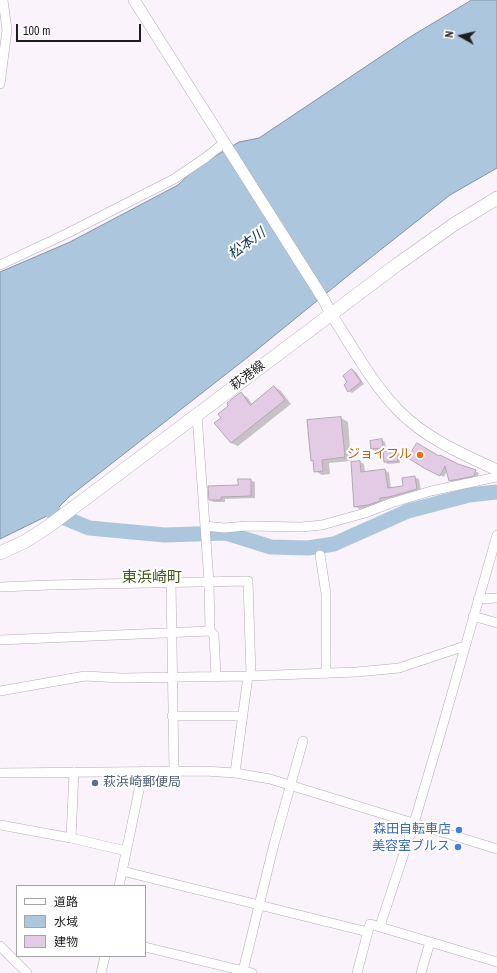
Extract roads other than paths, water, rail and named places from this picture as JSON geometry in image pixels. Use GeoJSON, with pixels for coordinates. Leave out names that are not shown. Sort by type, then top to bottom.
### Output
{"type":"FeatureCollection","features":[{"type":"Feature","properties":{"kind":"main road","name":"萩港線"},"geometry":{"type":"LineString","coordinates":[[0,553],[26,541],[49,526],[331,314],[453,225],[497,198]]}},
{"type":"Feature","properties":{"kind":"street"},"geometry":{"type":"LineString","coordinates":[[0,84],[7,30],[3,0]]}},
{"type":"Feature","properties":{"kind":"street"},"geometry":{"type":"LineString","coordinates":[[134,0],[324,300],[331,314],[382,391],[398,410],[433,438],[497,470]]}},
{"type":"Feature","properties":{"kind":"street"},"geometry":{"type":"LineString","coordinates":[[0,265],[68,233],[174,179],[225,145]]}},
{"type":"Feature","properties":{"kind":"street"},"geometry":{"type":"LineString","coordinates":[[197,414],[209,582],[210,631],[214,635],[216,676]]}},
{"type":"Feature","properties":{"kind":"street"},"geometry":{"type":"LineString","coordinates":[[205,528],[246,526],[295,527],[322,525],[365,513],[391,503],[431,491],[497,477]]}},
{"type":"Feature","properties":{"kind":"street"},"geometry":{"type":"LineString","coordinates":[[380,926],[414,823],[497,535]]}},
{"type":"Feature","properties":{"kind":"street"},"geometry":{"type":"LineString","coordinates":[[320,555],[326,594],[326,674]]}},
{"type":"Feature","properties":{"kind":"street"},"geometry":{"type":"LineString","coordinates":[[0,587],[248,581],[249,676],[234,773]]}},
{"type":"Feature","properties":{"kind":"street"},"geometry":{"type":"LineString","coordinates":[[170,582],[174,771]]}},
{"type":"Feature","properties":{"kind":"street"},"geometry":{"type":"LineString","coordinates":[[478,599],[497,598]]}},
{"type":"Feature","properties":{"kind":"street"},"geometry":{"type":"LineString","coordinates":[[473,616],[497,623]]}},
{"type":"Feature","properties":{"kind":"street"},"geometry":{"type":"LineString","coordinates":[[0,640],[210,631]]}},
{"type":"Feature","properties":{"kind":"street"},"geometry":{"type":"LineString","coordinates":[[0,691],[85,676],[121,678],[249,676],[326,674],[399,668],[465,646]]}},
{"type":"Feature","properties":{"kind":"street"},"geometry":{"type":"LineString","coordinates":[[172,716],[242,716]]}},
{"type":"Feature","properties":{"kind":"street"},"geometry":{"type":"LineString","coordinates":[[146,947],[248,972],[258,905],[303,741]]}},
{"type":"Feature","properties":{"kind":"street"},"geometry":{"type":"LineString","coordinates":[[119,885],[143,771]]}},
{"type":"Feature","properties":{"kind":"street"},"geometry":{"type":"LineString","coordinates":[[0,773],[174,771],[234,773],[270,779],[497,848]]}},
{"type":"Feature","properties":{"kind":"street"},"geometry":{"type":"LineString","coordinates":[[71,838],[74,772]]}},
{"type":"Feature","properties":{"kind":"street"},"geometry":{"type":"LineString","coordinates":[[0,825],[71,838],[126,851]]}},
{"type":"Feature","properties":{"kind":"street"},"geometry":{"type":"LineString","coordinates":[[122,871],[368,932]]}},
{"type":"Feature","properties":{"kind":"street"},"geometry":{"type":"LineString","coordinates":[[357,973],[370,924],[497,962]]}},
{"type":"Feature","properties":{"kind":"street"},"geometry":{"type":"LineString","coordinates":[[421,973],[430,942]]}},
{"type":"Feature","properties":{"kind":"street"},"geometry":{"type":"LineString","coordinates":[[0,946],[27,973]]}},
{"type":"Feature","properties":{"kind":"street"},"geometry":{"type":"LineString","coordinates":[[101,973],[105,957]]}},
{"type":"Feature","properties":{"kind":"water","name":"松本川"},"geometry":{"type":"Polygon","coordinates":[[[472,0],[497,0],[497,168],[450,195],[248,357],[70,496],[53,513],[0,539],[0,272],[70,242],[178,185],[197,167],[239,142],[259,138],[410,37],[472,0]]]}},
{"type":"Feature","properties":{"kind":"waterway"},"geometry":{"type":"LineString","coordinates":[[53,513],[89,528],[165,535],[226,533],[271,547],[308,548],[334,544],[408,511],[469,495],[497,492]]}},
{"type":"Feature","properties":{"kind":"place","name":"ジョイフル"},"geometry":{"type":"Point","coordinates":[420,455]}},
{"type":"Feature","properties":{"kind":"place","name":"萩浜崎郵便局"},"geometry":{"type":"Point","coordinates":[95,783]}},
{"type":"Feature","properties":{"kind":"place","name":"森田自転車店"},"geometry":{"type":"Point","coordinates":[459,830]}},
{"type":"Feature","properties":{"kind":"place","name":"美容室ブルス"},"geometry":{"type":"Point","coordinates":[458,847]}},
{"type":"Feature","properties":{"kind":"district","name":"東浜崎町"},"geometry":{"type":"Point","coordinates":[152,578]}}]}
